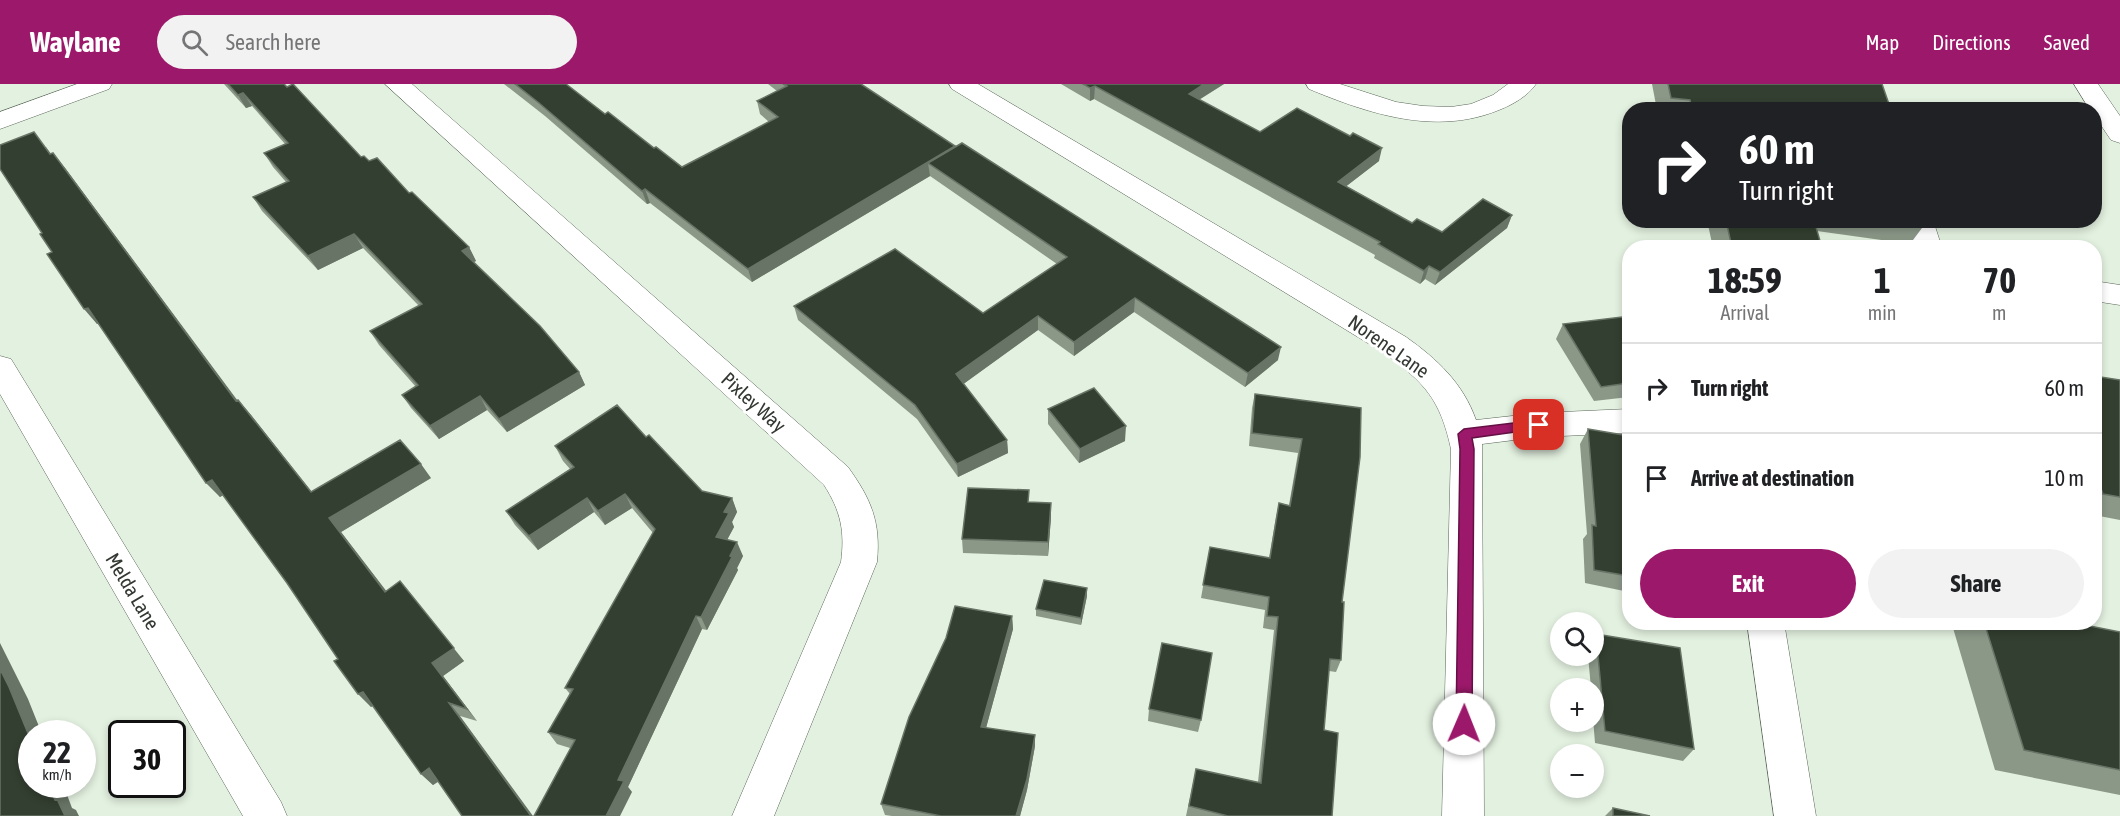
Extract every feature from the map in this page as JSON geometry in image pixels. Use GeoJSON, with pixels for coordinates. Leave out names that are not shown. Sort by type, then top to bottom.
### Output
{"type":"FeatureCollection","features":[{"type":"Feature","properties":{"kind":"street"},"geometry":{"type":"LineString","coordinates":[[0,121],[100,84]]}},
{"type":"Feature","properties":{"kind":"street","name":"Pixley Way"},"geometry":{"type":"LineString","coordinates":[[397,84],[836,476],[853,500],[862,530],[859,562],[753,816]]}},
{"type":"Feature","properties":{"kind":"street","name":"Norene Lane"},"geometry":{"type":"LineString","coordinates":[[961,84],[1395,345],[1420,363],[1440,382],[1455,404],[1467,449],[1464,816]]}},
{"type":"Feature","properties":{"kind":"street"},"geometry":{"type":"LineString","coordinates":[[1318,84],[1359,102],[1419,114],[1455,114],[1478,110],[1513,95],[1524,84]]}},
{"type":"Feature","properties":{"kind":"street"},"geometry":{"type":"LineString","coordinates":[[2086,84],[2098,102]]}},
{"type":"Feature","properties":{"kind":"street"},"geometry":{"type":"LineString","coordinates":[[2102,108],[2120,135]]}},
{"type":"Feature","properties":{"kind":"street"},"geometry":{"type":"LineString","coordinates":[[2102,292],[2120,295]]}},
{"type":"Feature","properties":{"kind":"street","name":"Melda Lane"},"geometry":{"type":"LineString","coordinates":[[0,367],[266,816]]}},
{"type":"Feature","properties":{"kind":"street"},"geometry":{"type":"LineString","coordinates":[[1464,434],[1539,425],[1622,421]]}},
{"type":"Feature","properties":{"kind":"street"},"geometry":{"type":"LineString","coordinates":[[1766,630],[1795,816]]}},
{"type":"Feature","properties":{"kind":"building"},"geometry":{"type":"Polygon","coordinates":[[[228,84],[284,84],[287,87],[293,84],[361,157],[364,156],[369,161],[377,158],[409,193],[412,192],[469,247],[462,251],[540,326],[579,372],[499,419],[480,396],[430,426],[402,395],[418,385],[370,331],[422,304],[354,234],[308,256],[253,197],[289,181],[264,153],[288,143],[243,93],[238,95],[228,84]]]}},
{"type":"Feature","properties":{"kind":"building"},"geometry":{"type":"Polygon","coordinates":[[[515,84],[566,84],[682,167],[778,117],[757,101],[787,86],[783,84],[861,84],[955,146],[748,269],[645,189],[642,191],[515,84]]]}},
{"type":"Feature","properties":{"kind":"building"},"geometry":{"type":"Polygon","coordinates":[[[1083,84],[1204,84],[1189,94],[1260,132],[1297,108],[1350,136],[1353,133],[1382,148],[1338,182],[1412,223],[1417,219],[1442,232],[1483,199],[1512,215],[1440,272],[1429,266],[1424,271],[1378,244],[1380,242],[1095,86],[1090,88],[1083,84]]]}},
{"type":"Feature","properties":{"kind":"building"},"geometry":{"type":"Polygon","coordinates":[[[1668,84],[1882,84],[1888,102],[1690,102],[1690,100],[1671,98],[1668,84]]]}},
{"type":"Feature","properties":{"kind":"building"},"geometry":{"type":"Polygon","coordinates":[[[34,132],[50,154],[53,153],[236,401],[238,400],[311,492],[400,440],[421,464],[329,518],[385,592],[400,581],[454,648],[432,663],[467,709],[449,703],[531,816],[462,816],[429,768],[421,774],[363,692],[358,694],[334,661],[338,659],[287,583],[212,480],[206,483],[88,308],[84,309],[47,254],[52,252],[40,234],[42,233],[0,169],[0,145],[34,132]]]}},
{"type":"Feature","properties":{"kind":"building"},"geometry":{"type":"Polygon","coordinates":[[[962,143],[1281,347],[1248,373],[1135,298],[1074,342],[1038,316],[956,374],[1007,440],[957,464],[915,405],[794,306],[895,249],[983,313],[1067,257],[928,163],[962,143]]]}},
{"type":"Feature","properties":{"kind":"building"},"geometry":{"type":"Polygon","coordinates":[[[1728,228],[1816,228],[1820,240],[1730,240],[1728,228]]]}},
{"type":"Feature","properties":{"kind":"building"},"geometry":{"type":"Polygon","coordinates":[[[1622,317],[1622,384],[1601,387],[1563,324],[1622,317]]]}},
{"type":"Feature","properties":{"kind":"building"},"geometry":{"type":"Polygon","coordinates":[[[2102,377],[2120,380],[2120,497],[2103,494],[2102,377]]]}},
{"type":"Feature","properties":{"kind":"building"},"geometry":{"type":"Polygon","coordinates":[[[1094,388],[1126,426],[1080,449],[1048,409],[1094,388]]]}},
{"type":"Feature","properties":{"kind":"building"},"geometry":{"type":"Polygon","coordinates":[[[1255,394],[1361,408],[1360,457],[1342,602],[1344,602],[1341,660],[1330,659],[1324,730],[1338,733],[1332,816],[1228,816],[1189,806],[1196,769],[1261,783],[1278,617],[1267,616],[1269,597],[1203,585],[1210,547],[1270,558],[1279,503],[1290,506],[1302,439],[1252,433],[1255,394]]]}},
{"type":"Feature","properties":{"kind":"building"},"geometry":{"type":"Polygon","coordinates":[[[617,405],[646,437],[649,435],[702,491],[732,498],[724,512],[729,513],[716,537],[737,542],[730,556],[732,557],[701,617],[696,616],[618,780],[624,781],[606,816],[534,816],[575,740],[548,732],[573,689],[565,688],[655,529],[625,494],[598,511],[587,498],[529,536],[506,511],[574,467],[555,446],[617,405]]]}},
{"type":"Feature","properties":{"kind":"building"},"geometry":{"type":"Polygon","coordinates":[[[1588,429],[1622,435],[1622,575],[1594,570],[1592,525],[1596,526],[1588,429]]]}},
{"type":"Feature","properties":{"kind":"building"},"geometry":{"type":"Polygon","coordinates":[[[968,488],[1029,490],[1028,502],[1051,503],[1048,542],[962,539],[968,488]]]}},
{"type":"Feature","properties":{"kind":"building"},"geometry":{"type":"Polygon","coordinates":[[[1044,580],[1087,588],[1081,618],[1036,609],[1044,580]]]}},
{"type":"Feature","properties":{"kind":"building"},"geometry":{"type":"Polygon","coordinates":[[[955,606],[1012,616],[981,727],[1035,735],[1027,779],[1016,816],[941,816],[881,804],[909,717],[946,638],[955,606]]]}},
{"type":"Feature","properties":{"kind":"building"},"geometry":{"type":"Polygon","coordinates":[[[2102,628],[2120,632],[2120,770],[2024,750],[1986,630],[2102,628]]]}},
{"type":"Feature","properties":{"kind":"building"},"geometry":{"type":"Polygon","coordinates":[[[1604,635],[1680,648],[1694,749],[1605,731],[1604,678],[1600,678],[1599,666],[1604,666],[1604,635]]]}},
{"type":"Feature","properties":{"kind":"building"},"geometry":{"type":"Polygon","coordinates":[[[1162,643],[1212,653],[1201,720],[1149,709],[1162,643]]]}},
{"type":"Feature","properties":{"kind":"building"},"geometry":{"type":"Polygon","coordinates":[[[0,669],[23,720],[18,720],[18,798],[57,799],[65,816],[0,816],[0,669]]]}},
{"type":"Feature","properties":{"kind":"building"},"geometry":{"type":"Polygon","coordinates":[[[1613,808],[1650,816],[1613,816],[1613,808]]]}},
{"type":"Feature","properties":{"kind":"route"},"geometry":{"type":"LineString","coordinates":[[1464,724],[1467,449],[1464,434],[1539,425]]}}]}
